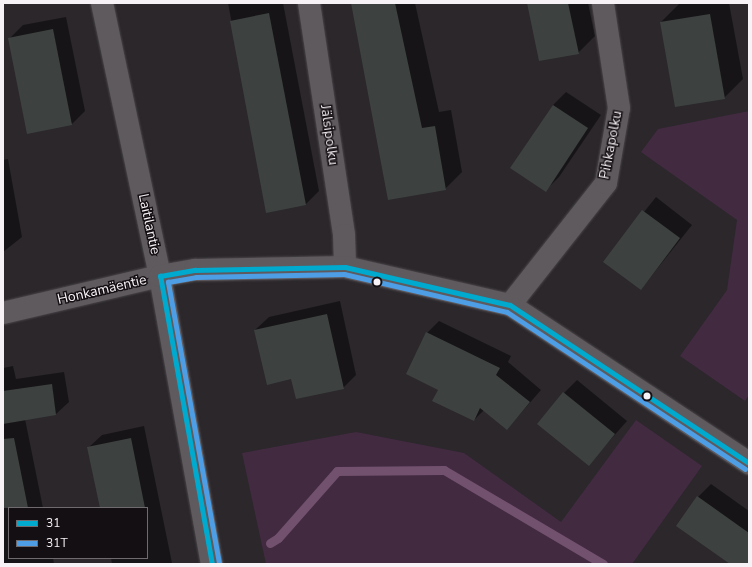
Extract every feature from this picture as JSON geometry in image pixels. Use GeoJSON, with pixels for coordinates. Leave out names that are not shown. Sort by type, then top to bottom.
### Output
{"type":"FeatureCollection","features":[{"type":"Feature","properties":{"kind":"street","name":"Laitilantie"},"geometry":{"type":"LineString","coordinates":[[102,3],[160,276],[212,564]]}},
{"type":"Feature","properties":{"kind":"street","name":"Jälsipolku"},"geometry":{"type":"LineString","coordinates":[[310,3],[344,235],[345,267]]}},
{"type":"Feature","properties":{"kind":"street","name":"Pihkapolku"},"geometry":{"type":"LineString","coordinates":[[510,306],[606,183],[619,108],[603,3]]}},
{"type":"Feature","properties":{"kind":"street","name":"Honkamäentie"},"geometry":{"type":"LineString","coordinates":[[3,313],[160,276],[194,270],[345,267],[510,306],[749,463]]}},
{"type":"Feature","properties":{"kind":"shaded area"},"geometry":{"type":"Polygon","coordinates":[[[749,111],[749,395],[745,401],[680,356],[727,290],[737,220],[641,152],[658,129],[749,111]]]}},
{"type":"Feature","properties":{"kind":"shaded area"},"geometry":{"type":"Polygon","coordinates":[[[636,420],[702,466],[632,564],[266,564],[242,453],[356,432],[464,453],[561,522],[636,420]]]}},
{"type":"Feature","properties":{"kind":"building"},"geometry":{"type":"Polygon","coordinates":[[[351,3],[395,3],[422,128],[435,126],[446,190],[388,200],[351,3]]]}},
{"type":"Feature","properties":{"kind":"building"},"geometry":{"type":"Polygon","coordinates":[[[527,3],[568,3],[579,54],[539,61],[527,3]]]}},
{"type":"Feature","properties":{"kind":"building"},"geometry":{"type":"Polygon","coordinates":[[[269,13],[306,205],[266,213],[230,21],[269,13]]]}},
{"type":"Feature","properties":{"kind":"building"},"geometry":{"type":"Polygon","coordinates":[[[710,14],[725,99],[675,107],[660,22],[710,14]]]}},
{"type":"Feature","properties":{"kind":"building"},"geometry":{"type":"Polygon","coordinates":[[[53,29],[72,125],[27,134],[8,38],[53,29]]]}},
{"type":"Feature","properties":{"kind":"building"},"geometry":{"type":"Polygon","coordinates":[[[553,105],[588,128],[546,192],[510,168],[553,105]]]}},
{"type":"Feature","properties":{"kind":"building"},"geometry":{"type":"Polygon","coordinates":[[[642,210],[680,238],[641,290],[603,262],[642,210]]]}},
{"type":"Feature","properties":{"kind":"building"},"geometry":{"type":"Polygon","coordinates":[[[327,314],[344,389],[296,399],[291,379],[267,385],[254,330],[327,314]]]}},
{"type":"Feature","properties":{"kind":"building"},"geometry":{"type":"Polygon","coordinates":[[[426,332],[500,368],[496,375],[530,402],[507,430],[480,408],[474,421],[432,401],[438,390],[406,374],[426,332]]]}},
{"type":"Feature","properties":{"kind":"building"},"geometry":{"type":"Polygon","coordinates":[[[52,384],[56,415],[3,424],[3,391],[52,384]]]}},
{"type":"Feature","properties":{"kind":"building"},"geometry":{"type":"Polygon","coordinates":[[[563,392],[615,434],[589,466],[537,424],[563,392]]]}},
{"type":"Feature","properties":{"kind":"building"},"geometry":{"type":"Polygon","coordinates":[[[14,438],[28,507],[3,508],[3,439],[14,438]]]}},
{"type":"Feature","properties":{"kind":"building"},"geometry":{"type":"Polygon","coordinates":[[[131,438],[145,507],[100,507],[87,447],[131,438]]]}},
{"type":"Feature","properties":{"kind":"building"},"geometry":{"type":"Polygon","coordinates":[[[697,496],[749,533],[749,564],[730,564],[676,526],[697,496]]]}},
{"type":"Feature","properties":{"kind":"waterway"},"geometry":{"type":"LineString","coordinates":[[270,543],[278,538],[337,471],[444,470],[603,564]]}},
{"type":"Feature","properties":{"kind":"transit line","name":"31"},"geometry":{"type":"LineString","coordinates":[[212,564],[160,276],[195,270],[345,267],[510,305],[749,463]]}},
{"type":"Feature","properties":{"kind":"transit line","name":"31T"},"geometry":{"type":"LineString","coordinates":[[219,563],[168,282],[196,277],[344,274],[507,312],[745,469]]}}]}
